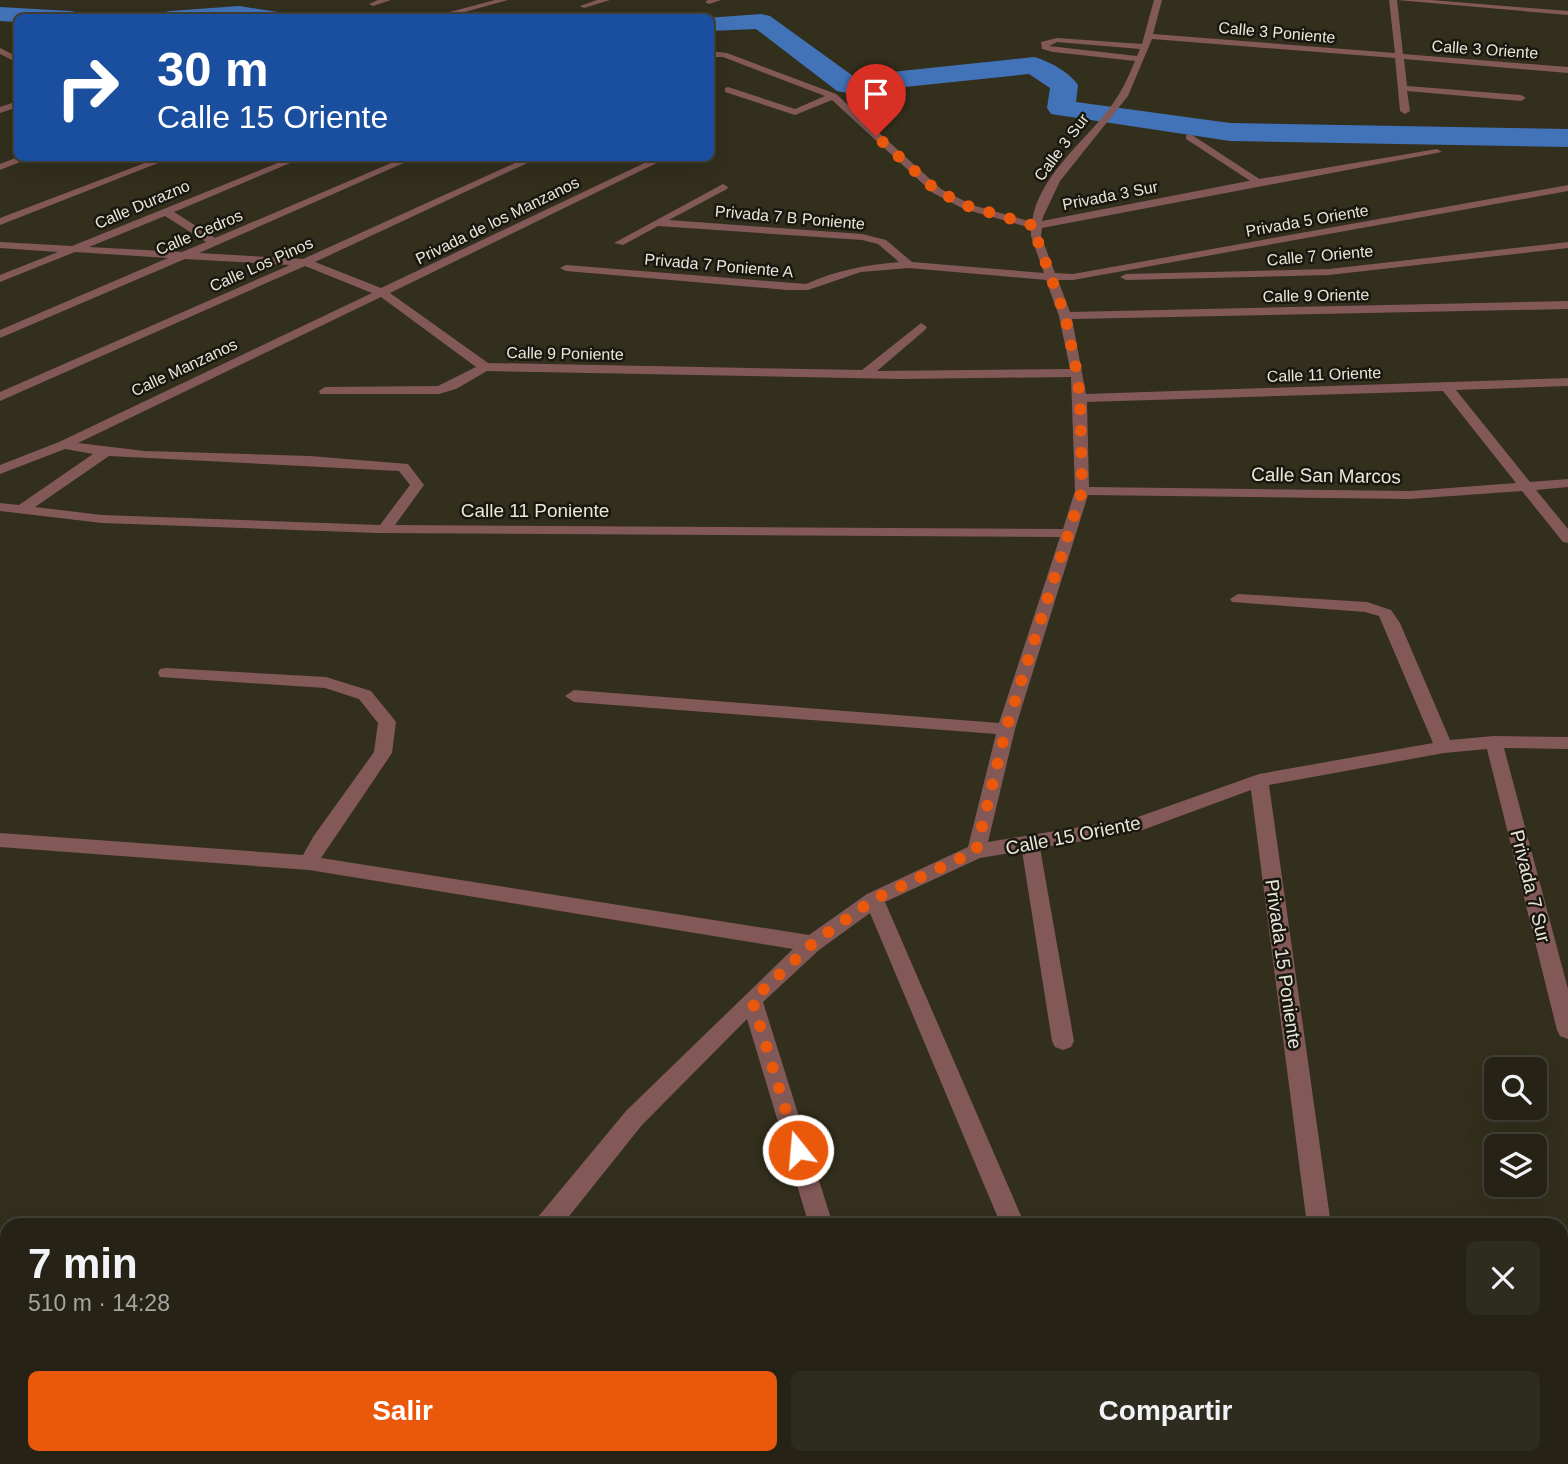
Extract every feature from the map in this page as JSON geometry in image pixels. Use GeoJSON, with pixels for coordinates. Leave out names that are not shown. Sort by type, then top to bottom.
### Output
{"type":"FeatureCollection","features":[{"type":"Feature","properties":{"kind":"street"},"geometry":{"type":"LineString","coordinates":[[373,4],[387,0]]}},
{"type":"Feature","properties":{"kind":"street"},"geometry":{"type":"LineString","coordinates":[[446,14],[504,0]]}},
{"type":"Feature","properties":{"kind":"street"},"geometry":{"type":"LineString","coordinates":[[584,6],[606,0]]}},
{"type":"Feature","properties":{"kind":"street","name":"Calle 3 Sur"},"geometry":{"type":"LineString","coordinates":[[1035,226],[1045,197],[1098,125],[1121,99],[1151,36],[1158,0]]}},
{"type":"Feature","properties":{"kind":"street"},"geometry":{"type":"LineString","coordinates":[[1393,0],[1405,111]]}},
{"type":"Feature","properties":{"kind":"street"},"geometry":{"type":"LineString","coordinates":[[1401,0],[1568,13]]}},
{"type":"Feature","properties":{"kind":"street","name":"Calle 3 Poniente"},"geometry":{"type":"LineString","coordinates":[[1151,36],[1400,57]]}},
{"type":"Feature","properties":{"kind":"street"},"geometry":{"type":"LineString","coordinates":[[1141,59],[1053,49],[1045,47],[1045,42],[1057,40],[1146,47]]}},
{"type":"Feature","properties":{"kind":"street","name":"Privada 3 Sur"},"geometry":{"type":"LineString","coordinates":[[714,54],[724,55],[833,96],[937,191],[968,206],[1035,226],[1259,182],[1437,152]]}},
{"type":"Feature","properties":{"kind":"street","name":"Calle 3 Oriente"},"geometry":{"type":"LineString","coordinates":[[1400,57],[1568,70]]}},
{"type":"Feature","properties":{"kind":"street"},"geometry":{"type":"LineString","coordinates":[[1403,88],[1521,99]]}},
{"type":"Feature","properties":{"kind":"street"},"geometry":{"type":"LineString","coordinates":[[728,90],[795,112],[833,96]]}},
{"type":"Feature","properties":{"kind":"street"},"geometry":{"type":"LineString","coordinates":[[1189,137],[1259,182]]}},
{"type":"Feature","properties":{"kind":"street"},"geometry":{"type":"LineString","coordinates":[[0,167],[17,161]]}},
{"type":"Feature","properties":{"kind":"street"},"geometry":{"type":"LineString","coordinates":[[0,222],[158,161]]}},
{"type":"Feature","properties":{"kind":"street","name":"Calle Durazno"},"geometry":{"type":"LineString","coordinates":[[0,279],[289,161]]}},
{"type":"Feature","properties":{"kind":"street","name":"Calle Cedros"},"geometry":{"type":"LineString","coordinates":[[0,334],[403,161]]}},
{"type":"Feature","properties":{"kind":"street","name":"Calle Los Pinos"},"geometry":{"type":"LineString","coordinates":[[0,397],[526,161]]}},
{"type":"Feature","properties":{"kind":"street","name":"Privada de los Manzanos"},"geometry":{"type":"LineString","coordinates":[[382,293],[656,161]]}},
{"type":"Feature","properties":{"kind":"street","name":"Privada 7 B Poniente"},"geometry":{"type":"LineString","coordinates":[[619,243],[723,187]]}},
{"type":"Feature","properties":{"kind":"street","name":"Privada 5 Oriente"},"geometry":{"type":"LineString","coordinates":[[1052,277],[1073,277],[1568,188]]}},
{"type":"Feature","properties":{"kind":"street"},"geometry":{"type":"LineString","coordinates":[[165,211],[215,243]]}},
{"type":"Feature","properties":{"kind":"street","name":"Privada 7 B Poniente"},"geometry":{"type":"LineString","coordinates":[[659,223],[862,237],[882,242],[909,265]]}},
{"type":"Feature","properties":{"kind":"street"},"geometry":{"type":"LineString","coordinates":[[976,851],[1006,729],[1082,491],[1077,373],[1065,316],[1036,236],[1035,226]]}},
{"type":"Feature","properties":{"kind":"street","name":"Calle 9 Poniente"},"geometry":{"type":"LineString","coordinates":[[0,245],[305,262],[382,293],[485,367],[866,374],[1077,373]]}},
{"type":"Feature","properties":{"kind":"street","name":"Calle 7 Oriente"},"geometry":{"type":"LineString","coordinates":[[1073,277],[1249,276],[1315,272],[1568,246]]}},
{"type":"Feature","properties":{"kind":"street","name":"Privada 7 Poniente A"},"geometry":{"type":"LineString","coordinates":[[566,268],[808,287],[833,276],[861,269],[909,265],[1052,277]]}},
{"type":"Feature","properties":{"kind":"street","name":"Calle Manzanos"},"geometry":{"type":"LineString","coordinates":[[0,470],[64,445],[382,293]]}},
{"type":"Feature","properties":{"kind":"street","name":"Calle 9 Oriente"},"geometry":{"type":"LineString","coordinates":[[1065,316],[1568,305]]}},
{"type":"Feature","properties":{"kind":"street"},"geometry":{"type":"LineString","coordinates":[[866,374],[921,327]]}},
{"type":"Feature","properties":{"kind":"street"},"geometry":{"type":"LineString","coordinates":[[325,391],[439,390],[485,367]]}},
{"type":"Feature","properties":{"kind":"street","name":"Calle 11 Oriente"},"geometry":{"type":"LineString","coordinates":[[1080,398],[1568,382]]}},
{"type":"Feature","properties":{"kind":"street"},"geometry":{"type":"LineString","coordinates":[[1448,388],[1568,539]]}},
{"type":"Feature","properties":{"kind":"street"},"geometry":{"type":"LineString","coordinates":[[64,445],[104,453],[189,458],[280,459],[403,467],[417,485],[384,529]]}},
{"type":"Feature","properties":{"kind":"street"},"geometry":{"type":"LineString","coordinates":[[21,510],[104,453]]}},
{"type":"Feature","properties":{"kind":"street","name":"Calle San Marcos"},"geometry":{"type":"LineString","coordinates":[[1082,491],[1410,495],[1568,483]]}},
{"type":"Feature","properties":{"kind":"street","name":"Calle 11 Poniente"},"geometry":{"type":"LineString","coordinates":[[0,507],[102,519],[384,529],[1070,534]]}},
{"type":"Feature","properties":{"kind":"street"},"geometry":{"type":"LineString","coordinates":[[1238,599],[1367,607],[1385,613],[1392,623],[1444,747]]}},
{"type":"Feature","properties":{"kind":"street"},"geometry":{"type":"LineString","coordinates":[[166,673],[326,683],[365,695],[387,722],[383,753],[320,842],[309,863]]}},
{"type":"Feature","properties":{"kind":"street"},"geometry":{"type":"LineString","coordinates":[[574,696],[1006,729]]}},
{"type":"Feature","properties":{"kind":"street","name":"Calle 15 Oriente"},"geometry":{"type":"LineString","coordinates":[[553,1218],[634,1118],[812,944],[874,899],[976,851],[1137,825],[1259,780],[1444,747],[1494,743],[1568,743]]}},
{"type":"Feature","properties":{"kind":"street","name":"Privada 7 Sur"},"geometry":{"type":"LineString","coordinates":[[1494,743],[1568,1030]]}},
{"type":"Feature","properties":{"kind":"street","name":"Privada 15 Poniente"},"geometry":{"type":"LineString","coordinates":[[1259,780],[1318,1218]]}},
{"type":"Feature","properties":{"kind":"street"},"geometry":{"type":"LineString","coordinates":[[0,840],[309,863],[812,944]]}},
{"type":"Feature","properties":{"kind":"street"},"geometry":{"type":"LineString","coordinates":[[1030,844],[1063,1041]]}},
{"type":"Feature","properties":{"kind":"street"},"geometry":{"type":"LineString","coordinates":[[874,899],[1010,1218]]}},
{"type":"Feature","properties":{"kind":"street"},"geometry":{"type":"LineString","coordinates":[[752,1000],[819,1218]]}},
{"type":"Feature","properties":{"kind":"waterway"},"geometry":{"type":"LineString","coordinates":[[0,14],[14,15]]}},
{"type":"Feature","properties":{"kind":"waterway"},"geometry":{"type":"LineString","coordinates":[[225,14],[246,14]]}},
{"type":"Feature","properties":{"kind":"waterway"},"geometry":{"type":"LineString","coordinates":[[714,24],[761,21],[847,85],[1034,65],[1064,85],[1061,108],[1230,132],[1568,138]]}},
{"type":"Feature","properties":{"kind":"route"},"geometry":{"type":"LineString","coordinates":[[798,1150],[752,1000],[812,944],[874,899],[976,851],[1006,729],[1082,491],[1077,373],[1065,316],[1036,236],[1035,226],[968,206],[937,191],[876,136]]}}]}
